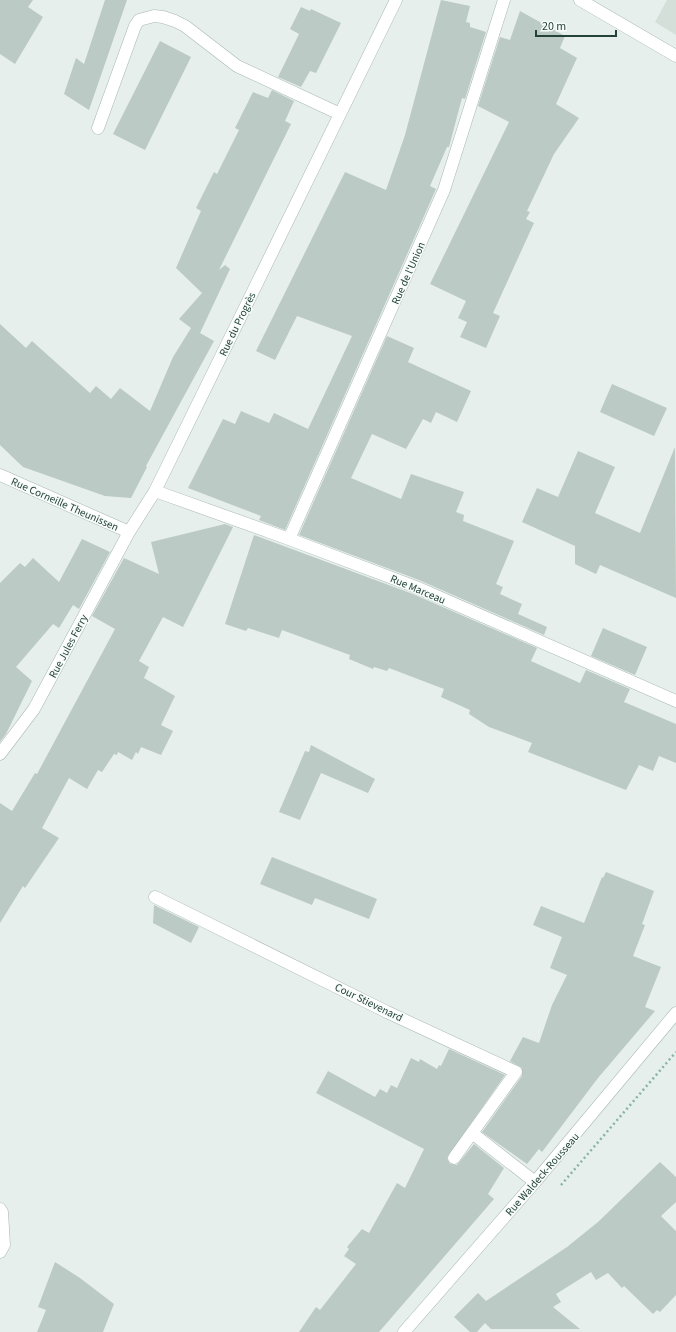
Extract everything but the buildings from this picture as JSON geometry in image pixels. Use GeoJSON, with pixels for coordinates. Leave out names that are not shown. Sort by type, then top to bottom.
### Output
{"type":"FeatureCollection","features":[{"type":"Feature","properties":{"kind":"street","name":"Rue du Progrès"},"geometry":{"type":"LineString","coordinates":[[129,532],[155,491],[396,0]]}},
{"type":"Feature","properties":{"kind":"street","name":"Rue de l'Union"},"geometry":{"type":"LineString","coordinates":[[289,538],[444,190],[504,0]]}},
{"type":"Feature","properties":{"kind":"street"},"geometry":{"type":"LineString","coordinates":[[580,0],[676,56]]}},
{"type":"Feature","properties":{"kind":"street"},"geometry":{"type":"LineString","coordinates":[[98,128],[135,26],[139,20],[154,16],[163,17],[180,24],[237,66],[340,114]]}},
{"type":"Feature","properties":{"kind":"street","name":"Rue Corneille Theunissen"},"geometry":{"type":"LineString","coordinates":[[0,475],[129,532]]}},
{"type":"Feature","properties":{"kind":"street","name":"Rue Marceau"},"geometry":{"type":"LineString","coordinates":[[155,491],[289,538],[416,587],[676,701]]}},
{"type":"Feature","properties":{"kind":"street","name":"Rue Jules Ferry"},"geometry":{"type":"LineString","coordinates":[[0,754],[34,709],[129,532]]}},
{"type":"Feature","properties":{"kind":"street","name":"Cour Stievenard"},"geometry":{"type":"LineString","coordinates":[[155,897],[380,1008],[516,1072],[454,1158]]}},
{"type":"Feature","properties":{"kind":"street","name":"Rue Waldeck-Rousseau"},"geometry":{"type":"LineString","coordinates":[[404,1332],[594,1113],[676,1013]]}},
{"type":"Feature","properties":{"kind":"street"},"geometry":{"type":"LineString","coordinates":[[472,1133],[535,1182]]}},
{"type":"Feature","properties":{"kind":"street"},"geometry":{"type":"LineString","coordinates":[[0,1209],[2,1212],[4,1245],[0,1252]]}},
{"type":"Feature","properties":{"kind":"path"},"geometry":{"type":"LineString","coordinates":[[560,1186],[676,1052]]}},
{"type":"Feature","properties":{"kind":"shaded area"},"geometry":{"type":"Polygon","coordinates":[[[667,0],[676,0],[676,35],[655,22],[667,0]]]}}]}
